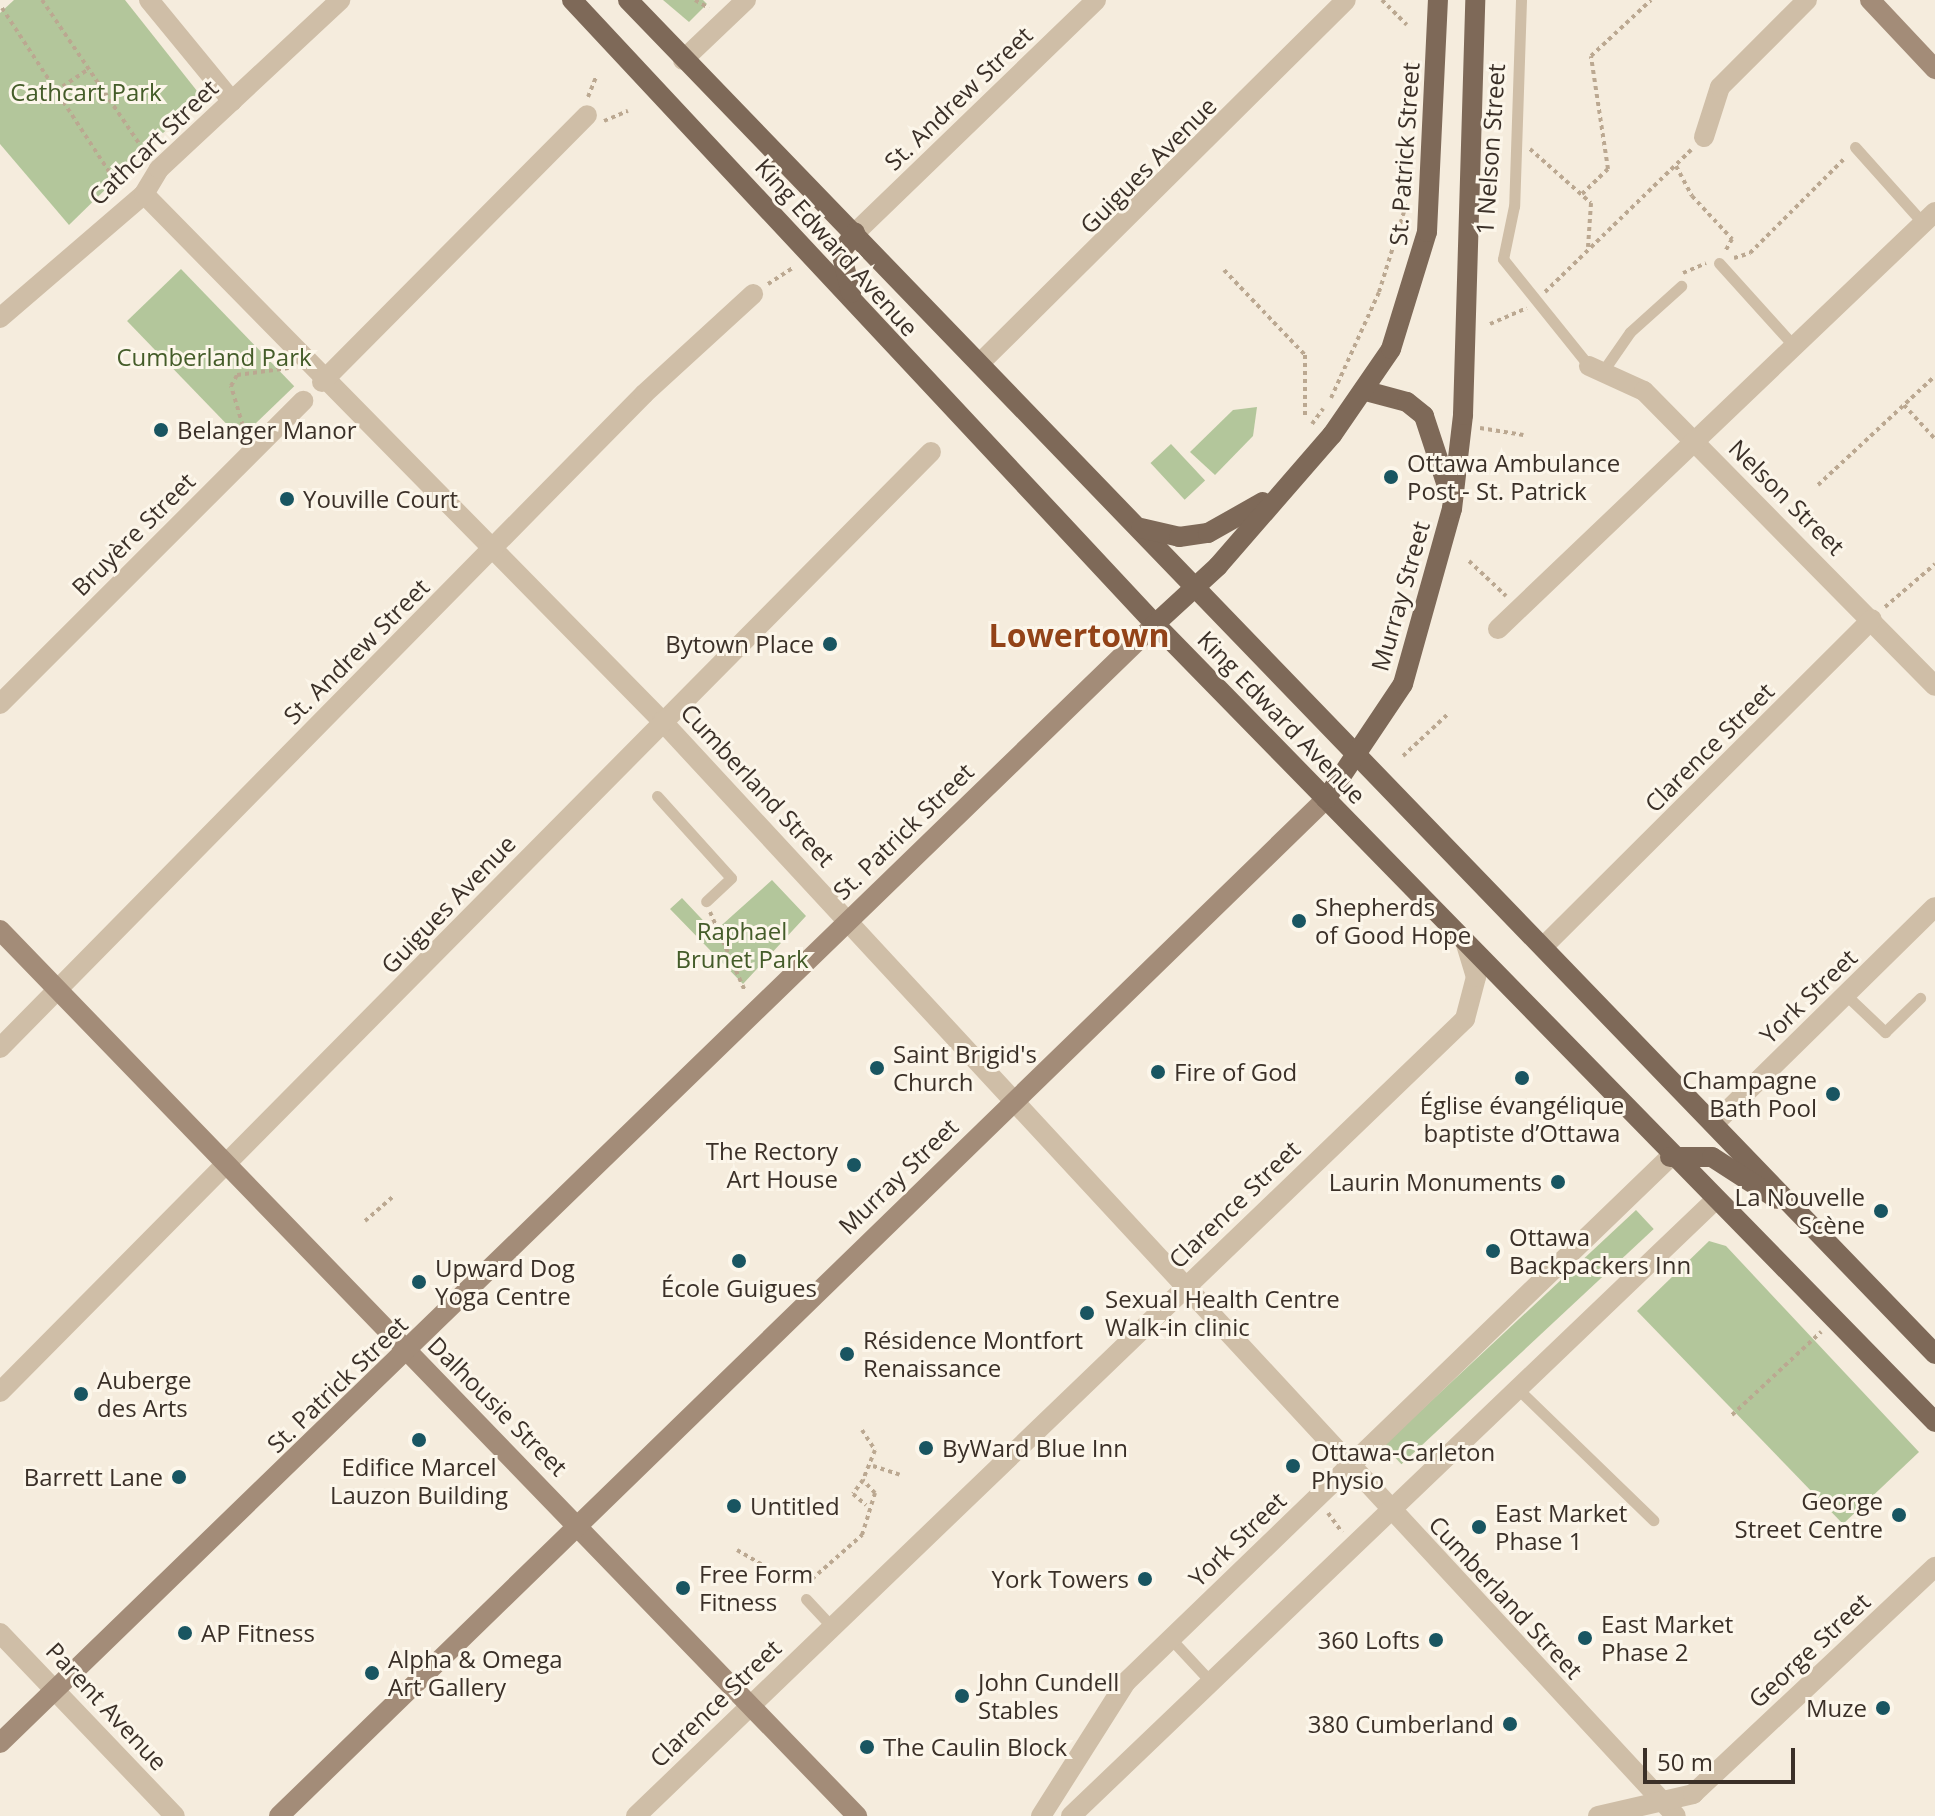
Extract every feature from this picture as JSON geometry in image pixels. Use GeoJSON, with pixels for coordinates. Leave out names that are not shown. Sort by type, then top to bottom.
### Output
{"type":"FeatureCollection","features":[{"type":"Feature","properties":{"kind":"main road","name":"King Edward Avenue"},"geometry":{"type":"LineString","coordinates":[[572,0],[859,312],[1155,624],[1670,1157],[1935,1422]]}},
{"type":"Feature","properties":{"kind":"main road","name":"King Edward Avenue"},"geometry":{"type":"LineString","coordinates":[[628,0],[1360,757],[1717,1121],[1790,1208],[1935,1354]]}},
{"type":"Feature","properties":{"kind":"main road","name":"St. Patrick Street"},"geometry":{"type":"LineString","coordinates":[[0,1743],[1196,586],[1366,391],[1409,308],[1427,232],[1438,0]]}},
{"type":"Feature","properties":{"kind":"main road"},"geometry":{"type":"LineString","coordinates":[[1452,509],[1462,427],[1475,0]]}},
{"type":"Feature","properties":{"kind":"main road"},"geometry":{"type":"LineString","coordinates":[[1870,0],[1935,69]]}},
{"type":"Feature","properties":{"kind":"main road"},"geometry":{"type":"LineString","coordinates":[[855,233],[841,252],[859,312]]}},
{"type":"Feature","properties":{"kind":"main road"},"geometry":{"type":"LineString","coordinates":[[1366,391],[1407,402],[1424,416],[1452,509]]}},
{"type":"Feature","properties":{"kind":"main road"},"geometry":{"type":"LineString","coordinates":[[1139,528],[1179,537],[1208,533],[1274,496]]}},
{"type":"Feature","properties":{"kind":"main road","name":"Murray Street"},"geometry":{"type":"LineString","coordinates":[[279,1816],[1326,799],[1360,757],[1420,642],[1452,509]]}},
{"type":"Feature","properties":{"kind":"main road","name":"Dalhousie Street"},"geometry":{"type":"LineString","coordinates":[[0,930],[407,1351],[580,1525],[857,1816]]}},
{"type":"Feature","properties":{"kind":"main road"},"geometry":{"type":"LineString","coordinates":[[1670,1157],[1712,1157],[1790,1208]]}},
{"type":"Feature","properties":{"kind":"street"},"geometry":{"type":"LineString","coordinates":[[149,0],[232,101]]}},
{"type":"Feature","properties":{"kind":"street","name":"Cathcart Street"},"geometry":{"type":"LineString","coordinates":[[0,318],[144,194],[159,169],[340,0]]}},
{"type":"Feature","properties":{"kind":"street"},"geometry":{"type":"LineString","coordinates":[[683,60],[746,0]]}},
{"type":"Feature","properties":{"kind":"street","name":"St. Andrew Street"},"geometry":{"type":"LineString","coordinates":[[855,233],[1096,0]]}},
{"type":"Feature","properties":{"kind":"street","name":"Guigues Avenue"},"geometry":{"type":"LineString","coordinates":[[980,363],[1346,0]]}},
{"type":"Feature","properties":{"kind":"street"},"geometry":{"type":"LineString","coordinates":[[1704,137],[1720,87],[1807,0]]}},
{"type":"Feature","properties":{"kind":"street"},"geometry":{"type":"LineString","coordinates":[[322,382],[587,115]]}},
{"type":"Feature","properties":{"kind":"street","name":"Cumberland Street"},"geometry":{"type":"LineString","coordinates":[[144,194],[322,382],[493,548],[662,721],[849,920],[1182,1289],[1670,1810]]}},
{"type":"Feature","properties":{"kind":"street"},"geometry":{"type":"LineString","coordinates":[[1498,629],[1929,218]]}},
{"type":"Feature","properties":{"kind":"street","name":"St. Andrew Street"},"geometry":{"type":"LineString","coordinates":[[0,1048],[493,548],[753,294]]}},
{"type":"Feature","properties":{"kind":"street","name":"Nelson Street"},"geometry":{"type":"LineString","coordinates":[[1596,368],[1644,391],[1935,686]]}},
{"type":"Feature","properties":{"kind":"street","name":"Bruyère Street"},"geometry":{"type":"LineString","coordinates":[[0,704],[303,401]]}},
{"type":"Feature","properties":{"kind":"street","name":"Guigues Avenue"},"geometry":{"type":"LineString","coordinates":[[0,1392],[931,452]]}},
{"type":"Feature","properties":{"kind":"street","name":"Clarence Street"},"geometry":{"type":"LineString","coordinates":[[1546,944],[1872,619]]}},
{"type":"Feature","properties":{"kind":"street","name":"York Street"},"geometry":{"type":"LineString","coordinates":[[1717,1121],[1935,907]]}},
{"type":"Feature","properties":{"kind":"street","name":"Clarence Street"},"geometry":{"type":"LineString","coordinates":[[636,1816],[1465,1019],[1476,977],[1465,942]]}},
{"type":"Feature","properties":{"kind":"street","name":"York Street"},"geometry":{"type":"LineString","coordinates":[[1041,1816],[1121,1690],[1670,1157]]}},
{"type":"Feature","properties":{"kind":"street"},"geometry":{"type":"LineString","coordinates":[[1071,1816],[1387,1509],[1714,1201]]}},
{"type":"Feature","properties":{"kind":"street","name":"George Street"},"geometry":{"type":"LineString","coordinates":[[1598,1816],[1670,1810],[1693,1794],[1935,1567]]}},
{"type":"Feature","properties":{"kind":"street","name":"Parent Avenue"},"geometry":{"type":"LineString","coordinates":[[0,1633],[175,1816]]}},
{"type":"Feature","properties":{"kind":"lane","name":"1 Nelson Street"},"geometry":{"type":"LineString","coordinates":[[1521,0],[1516,145],[1503,259],[1596,368]]}},
{"type":"Feature","properties":{"kind":"lane"},"geometry":{"type":"LineString","coordinates":[[1855,147],[1929,218]]}},
{"type":"Feature","properties":{"kind":"lane"},"geometry":{"type":"LineString","coordinates":[[1719,263],[1795,347]]}},
{"type":"Feature","properties":{"kind":"lane"},"geometry":{"type":"LineString","coordinates":[[1596,368],[1681,286]]}},
{"type":"Feature","properties":{"kind":"lane"},"geometry":{"type":"LineString","coordinates":[[657,796],[731,878],[706,901]]}},
{"type":"Feature","properties":{"kind":"lane"},"geometry":{"type":"LineString","coordinates":[[1846,995],[1885,1032],[1920,998]]}},
{"type":"Feature","properties":{"kind":"lane"},"geometry":{"type":"LineString","coordinates":[[1517,1388],[1653,1520]]}},
{"type":"Feature","properties":{"kind":"lane"},"geometry":{"type":"LineString","coordinates":[[806,1599],[832,1627]]}},
{"type":"Feature","properties":{"kind":"lane"},"geometry":{"type":"LineString","coordinates":[[1171,1639],[1210,1681]]}},
{"type":"Feature","properties":{"kind":"path"},"geometry":{"type":"LineString","coordinates":[[42,0],[148,157]]}},
{"type":"Feature","properties":{"kind":"path"},"geometry":{"type":"LineString","coordinates":[[695,0],[711,10]]}},
{"type":"Feature","properties":{"kind":"path"},"geometry":{"type":"LineString","coordinates":[[1382,0],[1407,25]]}},
{"type":"Feature","properties":{"kind":"path"},"geometry":{"type":"LineString","coordinates":[[1582,194],[1608,169],[1591,56],[1651,0]]}},
{"type":"Feature","properties":{"kind":"path"},"geometry":{"type":"LineString","coordinates":[[2,8],[117,184]]}},
{"type":"Feature","properties":{"kind":"path"},"geometry":{"type":"LineString","coordinates":[[1408,61],[1421,81]]}},
{"type":"Feature","properties":{"kind":"path"},"geometry":{"type":"LineString","coordinates":[[56,91],[89,69]]}},
{"type":"Feature","properties":{"kind":"path"},"geometry":{"type":"LineString","coordinates":[[1490,324],[1538,299],[1704,137]]}},
{"type":"Feature","properties":{"kind":"path"},"geometry":{"type":"LineString","coordinates":[[1516,145],[1543,153],[1591,203],[1588,248]]}},
{"type":"Feature","properties":{"kind":"path"},"geometry":{"type":"LineString","coordinates":[[1681,286],[1696,262],[1719,263],[1750,253],[1855,147]]}},
{"type":"Feature","properties":{"kind":"path"},"geometry":{"type":"LineString","coordinates":[[1676,166],[1692,196],[1732,239],[1719,263]]}},
{"type":"Feature","properties":{"kind":"path"},"geometry":{"type":"LineString","coordinates":[[1305,435],[1348,370],[1393,254],[1409,189]]}},
{"type":"Feature","properties":{"kind":"path"},"geometry":{"type":"LineString","coordinates":[[1224,270],[1305,355],[1305,417]]}},
{"type":"Feature","properties":{"kind":"path"},"geometry":{"type":"LineString","coordinates":[[255,448],[231,386],[237,375],[275,375],[300,358]]}},
{"type":"Feature","properties":{"kind":"path"},"geometry":{"type":"LineString","coordinates":[[1818,485],[1935,376]]}},
{"type":"Feature","properties":{"kind":"path"},"geometry":{"type":"LineString","coordinates":[[1904,405],[1935,439]]}},
{"type":"Feature","properties":{"kind":"path"},"geometry":{"type":"LineString","coordinates":[[1462,427],[1523,435]]}},
{"type":"Feature","properties":{"kind":"path"},"geometry":{"type":"LineString","coordinates":[[1469,561],[1518,609]]}},
{"type":"Feature","properties":{"kind":"path"},"geometry":{"type":"LineString","coordinates":[[1872,619],[1935,564]]}},
{"type":"Feature","properties":{"kind":"path"},"geometry":{"type":"LineString","coordinates":[[1403,756],[1447,715]]}},
{"type":"Feature","properties":{"kind":"path"},"geometry":{"type":"LineString","coordinates":[[706,901],[745,991]]}},
{"type":"Feature","properties":{"kind":"path"},"geometry":{"type":"LineString","coordinates":[[365,1221],[394,1196]]}},
{"type":"Feature","properties":{"kind":"path"},"geometry":{"type":"LineString","coordinates":[[1732,1415],[1833,1319]]}},
{"type":"Feature","properties":{"kind":"path"},"geometry":{"type":"LineString","coordinates":[[862,1430],[873,1443],[872,1466],[853,1494],[866,1505]]}},
{"type":"Feature","properties":{"kind":"path"},"geometry":{"type":"LineString","coordinates":[[872,1466],[900,1475]]}},
{"type":"Feature","properties":{"kind":"path"},"geometry":{"type":"LineString","coordinates":[[737,1550],[790,1581],[812,1579],[862,1535],[866,1505],[875,1493],[863,1480]]}},
{"type":"Feature","properties":{"kind":"path"},"geometry":{"type":"LineString","coordinates":[[1336,1501],[1328,1517],[1343,1536],[1350,1529]]}},
{"type":"Feature","properties":{"kind":"green space","name":"Cathcart Park"},"geometry":{"type":"Polygon","coordinates":[[[14,0],[125,0],[201,96],[69,225],[0,144],[0,13],[14,0]]]}},
{"type":"Feature","properties":{"kind":"green space"},"geometry":{"type":"Polygon","coordinates":[[[663,0],[703,0],[707,4],[689,22],[663,0]]]}},
{"type":"Feature","properties":{"kind":"green space","name":"Cumberland Park"},"geometry":{"type":"Polygon","coordinates":[[[181,269],[294,386],[240,438],[127,321],[181,269]]]}},
{"type":"Feature","properties":{"kind":"green space"},"geometry":{"type":"Polygon","coordinates":[[[1257,407],[1253,436],[1215,475],[1190,452],[1233,410],[1257,407]]]}},
{"type":"Feature","properties":{"kind":"green space"},"geometry":{"type":"Polygon","coordinates":[[[1171,444],[1205,481],[1185,500],[1151,463],[1171,444]]]}},
{"type":"Feature","properties":{"kind":"green space","name":"Raphael Brunet Park"},"geometry":{"type":"Polygon","coordinates":[[[772,880],[806,916],[743,984],[670,909],[682,898],[714,932],[772,880]]]}},
{"type":"Feature","properties":{"kind":"green space"},"geometry":{"type":"Polygon","coordinates":[[[1636,1210],[1654,1229],[1401,1464],[1384,1445],[1636,1210]]]}},
{"type":"Feature","properties":{"kind":"green space"},"geometry":{"type":"Polygon","coordinates":[[[1709,1241],[1726,1246],[1919,1452],[1843,1524],[1637,1311],[1709,1241]]]}},
{"type":"Feature","properties":{"kind":"place","name":"Belanger Manor"},"geometry":{"type":"Point","coordinates":[161,430]}},
{"type":"Feature","properties":{"kind":"place","name":"Ottawa Ambulance Post - St. Patrick"},"geometry":{"type":"Point","coordinates":[1391,477]}},
{"type":"Feature","properties":{"kind":"place","name":"Youville Court"},"geometry":{"type":"Point","coordinates":[287,499]}},
{"type":"Feature","properties":{"kind":"place","name":"Bytown Place"},"geometry":{"type":"Point","coordinates":[830,644]}},
{"type":"Feature","properties":{"kind":"place","name":"Shepherds of Good Hope"},"geometry":{"type":"Point","coordinates":[1299,921]}},
{"type":"Feature","properties":{"kind":"place","name":"Saint Brigid's Church"},"geometry":{"type":"Point","coordinates":[877,1068]}},
{"type":"Feature","properties":{"kind":"place","name":"Fire of God"},"geometry":{"type":"Point","coordinates":[1158,1072]}},
{"type":"Feature","properties":{"kind":"place","name":"Église évangélique baptiste d’Ottawa"},"geometry":{"type":"Point","coordinates":[1522,1078]}},
{"type":"Feature","properties":{"kind":"place","name":"Champagne Bath Pool"},"geometry":{"type":"Point","coordinates":[1833,1094]}},
{"type":"Feature","properties":{"kind":"place","name":"The Rectory Art House"},"geometry":{"type":"Point","coordinates":[854,1165]}},
{"type":"Feature","properties":{"kind":"place","name":"Laurin Monuments"},"geometry":{"type":"Point","coordinates":[1558,1182]}},
{"type":"Feature","properties":{"kind":"place","name":"La Nouvelle Scène"},"geometry":{"type":"Point","coordinates":[1881,1211]}},
{"type":"Feature","properties":{"kind":"place","name":"Ottawa Backpackers Inn"},"geometry":{"type":"Point","coordinates":[1493,1251]}},
{"type":"Feature","properties":{"kind":"place","name":"École Guigues"},"geometry":{"type":"Point","coordinates":[739,1261]}},
{"type":"Feature","properties":{"kind":"place","name":"Upward Dog Yoga Centre"},"geometry":{"type":"Point","coordinates":[419,1282]}},
{"type":"Feature","properties":{"kind":"place","name":"Sexual Health Centre Walk-in clinic"},"geometry":{"type":"Point","coordinates":[1087,1313]}},
{"type":"Feature","properties":{"kind":"place","name":"Résidence Montfort Renaissance"},"geometry":{"type":"Point","coordinates":[847,1354]}},
{"type":"Feature","properties":{"kind":"place","name":"Auberge des Arts"},"geometry":{"type":"Point","coordinates":[81,1394]}},
{"type":"Feature","properties":{"kind":"place","name":"Edifice Marcel Lauzon Building"},"geometry":{"type":"Point","coordinates":[419,1440]}},
{"type":"Feature","properties":{"kind":"place","name":"ByWard Blue Inn"},"geometry":{"type":"Point","coordinates":[926,1448]}},
{"type":"Feature","properties":{"kind":"place","name":"Ottawa-Carleton Physio"},"geometry":{"type":"Point","coordinates":[1293,1466]}},
{"type":"Feature","properties":{"kind":"place","name":"Barrett Lane"},"geometry":{"type":"Point","coordinates":[179,1477]}},
{"type":"Feature","properties":{"kind":"place","name":"Untitled"},"geometry":{"type":"Point","coordinates":[734,1506]}},
{"type":"Feature","properties":{"kind":"place","name":"George Street Centre"},"geometry":{"type":"Point","coordinates":[1899,1515]}},
{"type":"Feature","properties":{"kind":"place","name":"East Market Phase 1"},"geometry":{"type":"Point","coordinates":[1479,1527]}},
{"type":"Feature","properties":{"kind":"place","name":"York Towers"},"geometry":{"type":"Point","coordinates":[1145,1579]}},
{"type":"Feature","properties":{"kind":"place","name":"Free Form Fitness"},"geometry":{"type":"Point","coordinates":[683,1588]}},
{"type":"Feature","properties":{"kind":"place","name":"AP Fitness"},"geometry":{"type":"Point","coordinates":[185,1633]}},
{"type":"Feature","properties":{"kind":"place","name":"East Market Phase 2"},"geometry":{"type":"Point","coordinates":[1585,1638]}},
{"type":"Feature","properties":{"kind":"place","name":"360 Lofts"},"geometry":{"type":"Point","coordinates":[1436,1640]}},
{"type":"Feature","properties":{"kind":"place","name":"Alpha & Omega Art Gallery"},"geometry":{"type":"Point","coordinates":[372,1673]}},
{"type":"Feature","properties":{"kind":"place","name":"John Cundell Stables"},"geometry":{"type":"Point","coordinates":[962,1696]}},
{"type":"Feature","properties":{"kind":"place","name":"Muze"},"geometry":{"type":"Point","coordinates":[1883,1708]}},
{"type":"Feature","properties":{"kind":"place","name":"380 Cumberland"},"geometry":{"type":"Point","coordinates":[1510,1724]}},
{"type":"Feature","properties":{"kind":"place","name":"The Caulin Block"},"geometry":{"type":"Point","coordinates":[867,1747]}},
{"type":"Feature","properties":{"kind":"district","name":"Lowertown"},"geometry":{"type":"Point","coordinates":[1079,635]}}]}
